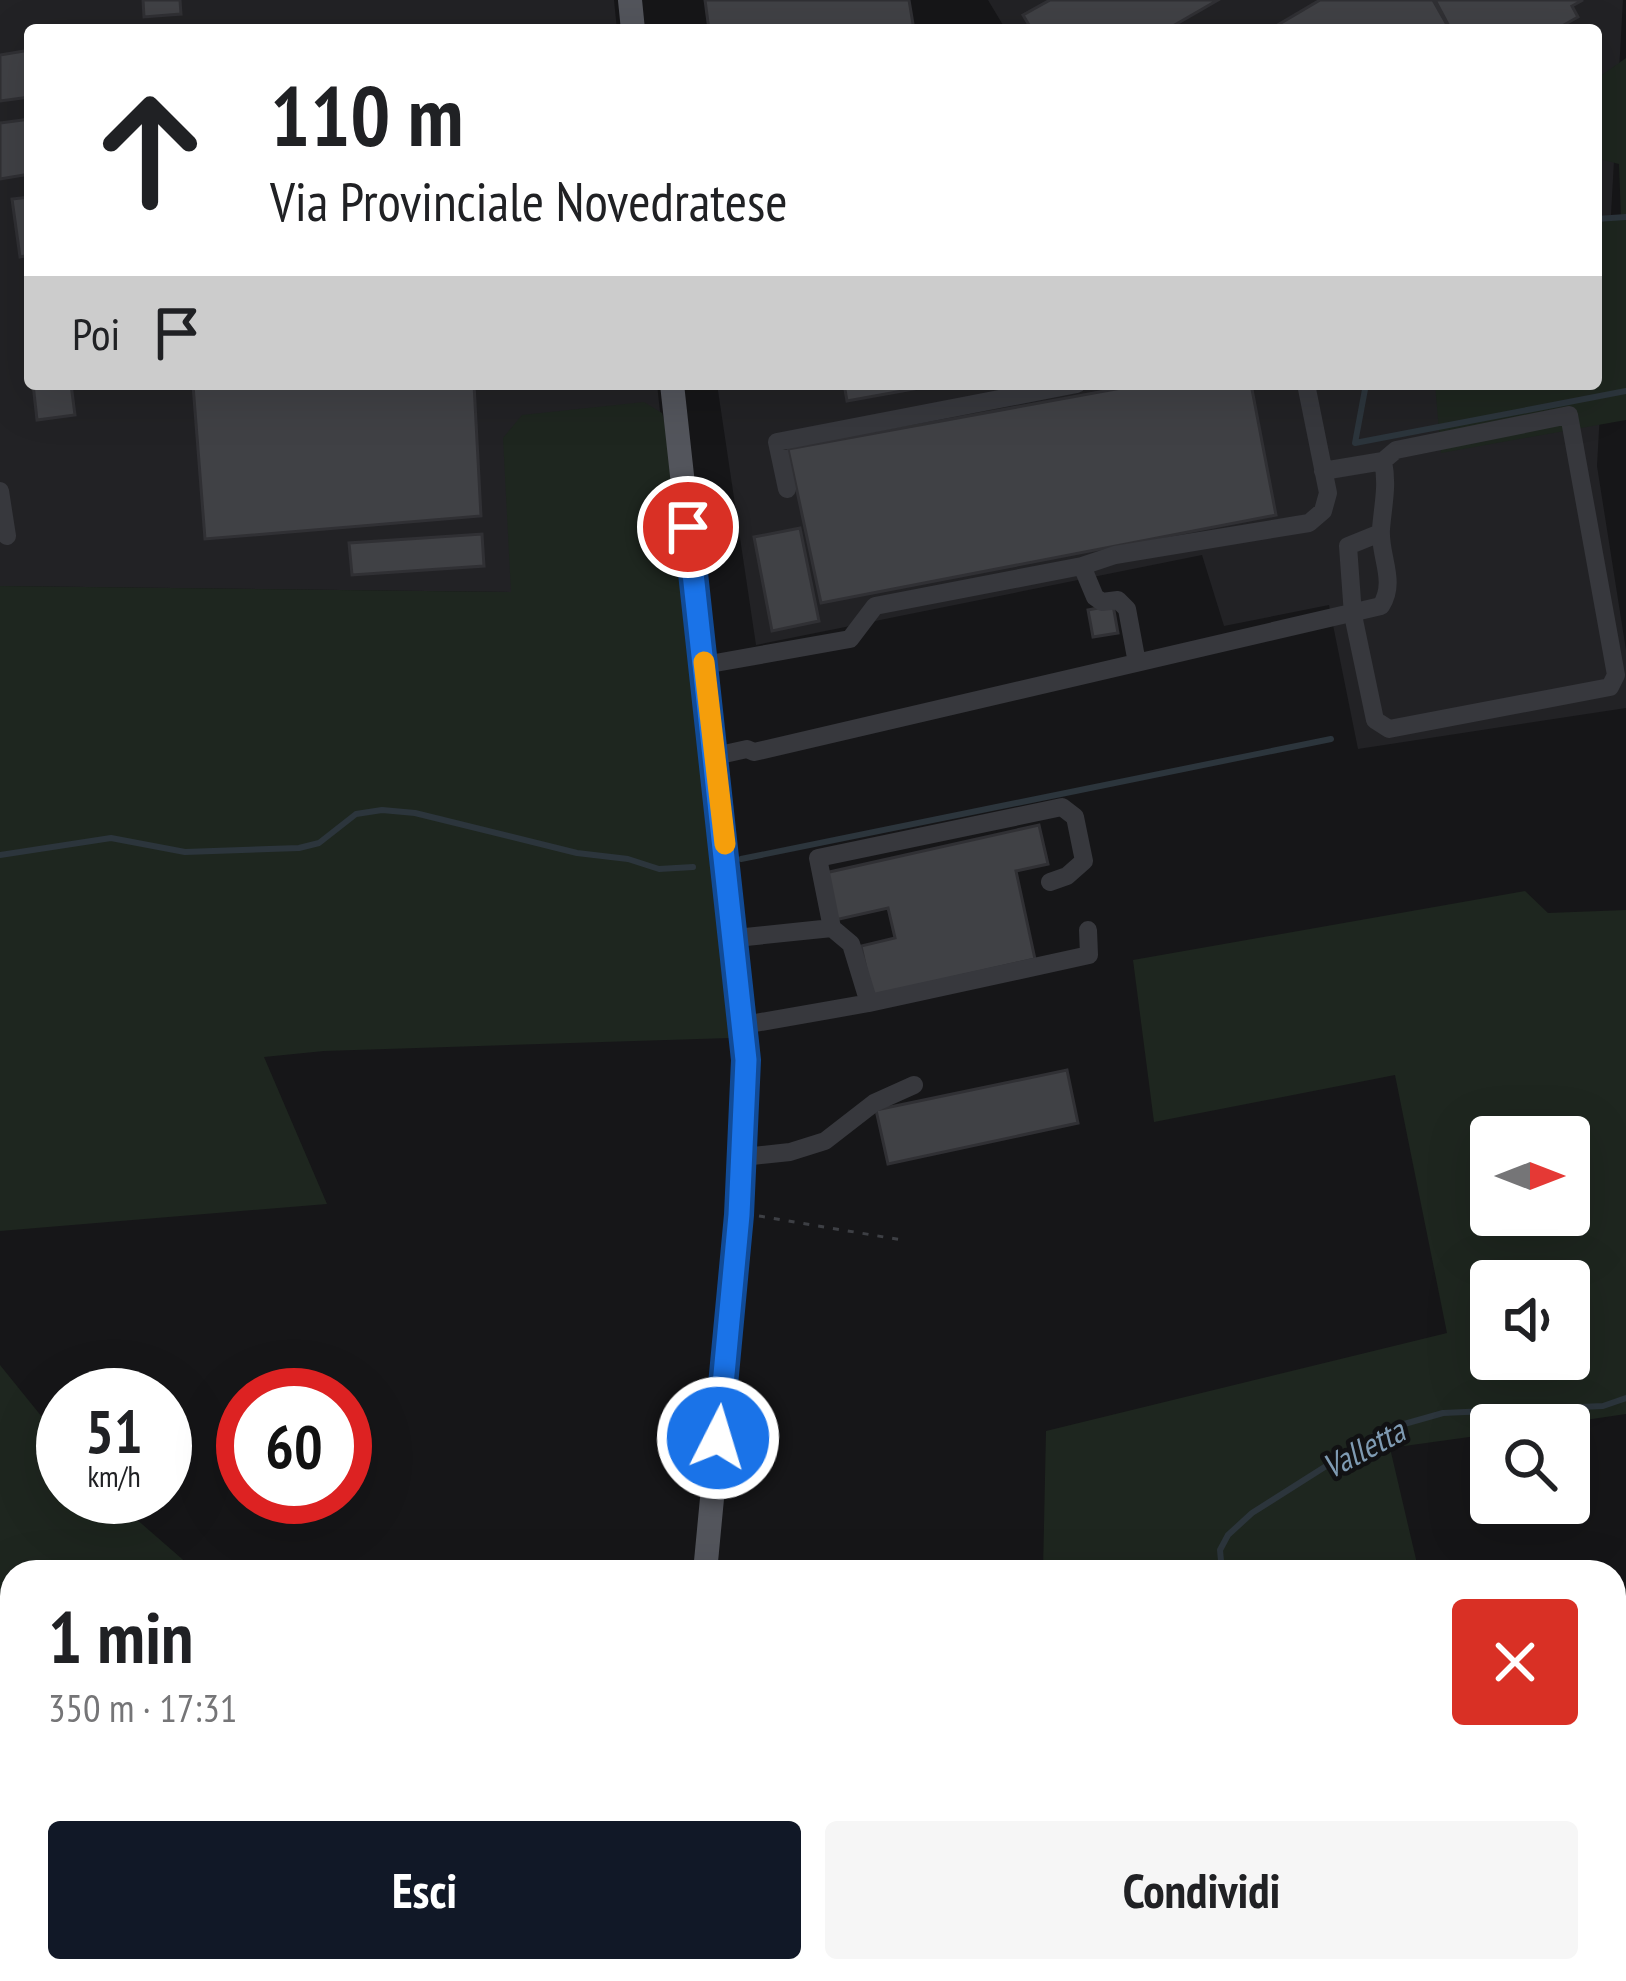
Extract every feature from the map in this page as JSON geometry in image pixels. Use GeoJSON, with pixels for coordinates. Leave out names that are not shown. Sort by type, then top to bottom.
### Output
{"type":"FeatureCollection","features":[{"type":"Feature","properties":{"kind":"main road"},"geometry":{"type":"LineString","coordinates":[[673,390],[744,1025],[739,1215],[706,1560]]}},
{"type":"Feature","properties":{"kind":"street"},"geometry":{"type":"LineString","coordinates":[[787,489],[778,442],[1046,390]]}},
{"type":"Feature","properties":{"kind":"street"},"geometry":{"type":"LineString","coordinates":[[704,665],[850,639],[875,606],[1082,566],[1114,555],[1309,524],[1323,511],[1328,493],[1307,390]]}},
{"type":"Feature","properties":{"kind":"street"},"geometry":{"type":"LineString","coordinates":[[1323,471],[1383,460],[1396,450],[1569,415],[1616,675],[1610,687],[1389,729],[1375,720],[1354,615],[1348,546],[1380,532]]}},
{"type":"Feature","properties":{"kind":"street"},"geometry":{"type":"LineString","coordinates":[[715,756],[747,748],[754,752],[1381,606],[1388,595],[1380,532],[1388,487],[1383,460]]}},
{"type":"Feature","properties":{"kind":"street"},"geometry":{"type":"LineString","coordinates":[[0,491],[7,536]]}},
{"type":"Feature","properties":{"kind":"street"},"geometry":{"type":"LineString","coordinates":[[1082,566],[1095,597],[1102,602],[1118,600],[1127,608],[1137,664]]}},
{"type":"Feature","properties":{"kind":"street"},"geometry":{"type":"LineString","coordinates":[[869,1003],[850,944],[832,928],[818,858],[1062,807],[1076,817],[1084,861],[1050,882]]}},
{"type":"Feature","properties":{"kind":"street"},"geometry":{"type":"LineString","coordinates":[[736,938],[832,928]]}},
{"type":"Feature","properties":{"kind":"street"},"geometry":{"type":"LineString","coordinates":[[744,1025],[1090,955],[1088,930]]}},
{"type":"Feature","properties":{"kind":"street"},"geometry":{"type":"LineString","coordinates":[[743,1156],[790,1152],[825,1141],[874,1103],[914,1085]]}},
{"type":"Feature","properties":{"kind":"path"},"geometry":{"type":"LineString","coordinates":[[739,1215],[902,1240]]}},
{"type":"Feature","properties":{"kind":"shaded area"},"geometry":{"type":"Polygon","coordinates":[[[0,0],[614,0],[616,24],[24,24],[24,390],[658,390],[680,594],[0,586],[0,0]]]}},
{"type":"Feature","properties":{"kind":"shaded area"},"geometry":{"type":"Polygon","coordinates":[[[988,0],[1623,0],[1602,376],[1602,24],[1002,24],[988,0]]]}},
{"type":"Feature","properties":{"kind":"shaded area"},"geometry":{"type":"Polygon","coordinates":[[[1626,58],[1626,420],[1441,453],[1436,390],[1602,390],[1602,222],[1621,218],[1619,164],[1602,160],[1602,75],[1626,58]]]}},
{"type":"Feature","properties":{"kind":"shaded area"},"geometry":{"type":"Polygon","coordinates":[[[718,390],[1601,390],[1597,466],[1626,650],[1626,708],[1358,749],[1329,605],[1224,626],[1202,555],[756,645],[718,390]]]}},
{"type":"Feature","properties":{"kind":"shaded area"},"geometry":{"type":"Polygon","coordinates":[[[644,402],[662,413],[669,438],[681,594],[730,1038],[264,1057],[327,1204],[0,1231],[0,586],[511,592],[503,438],[522,415],[644,402]]]}},
{"type":"Feature","properties":{"kind":"shaded area"},"geometry":{"type":"Polygon","coordinates":[[[1525,891],[1548,913],[1626,910],[1626,1414],[1590,1419],[1590,1404],[1470,1404],[1470,1437],[1390,1448],[1416,1560],[1043,1560],[1046,1431],[1447,1333],[1395,1075],[1154,1122],[1133,960],[1525,891]]]}},
{"type":"Feature","properties":{"kind":"shaded area"},"geometry":{"type":"Polygon","coordinates":[[[0,1365],[36,1410],[36,1524],[142,1524],[183,1560],[0,1560],[0,1365]]]}},
{"type":"Feature","properties":{"kind":"building"},"geometry":{"type":"Polygon","coordinates":[[[143,0],[180,0],[181,14],[144,17],[143,0]]]}},
{"type":"Feature","properties":{"kind":"building"},"geometry":{"type":"Polygon","coordinates":[[[705,0],[909,0],[913,24],[708,24],[705,0]]]}},
{"type":"Feature","properties":{"kind":"building"},"geometry":{"type":"Polygon","coordinates":[[[1050,0],[1218,0],[1176,24],[1028,24],[1023,15],[1050,0]]]}},
{"type":"Feature","properties":{"kind":"building"},"geometry":{"type":"Polygon","coordinates":[[[1320,0],[1433,0],[1447,24],[1279,24],[1320,0]]]}},
{"type":"Feature","properties":{"kind":"building"},"geometry":{"type":"Polygon","coordinates":[[[1435,0],[1583,0],[1572,6],[1578,17],[1566,24],[1448,24],[1435,0]]]}},
{"type":"Feature","properties":{"kind":"building"},"geometry":{"type":"Polygon","coordinates":[[[24,51],[24,98],[0,101],[0,55],[24,51]]]}},
{"type":"Feature","properties":{"kind":"building"},"geometry":{"type":"Polygon","coordinates":[[[24,120],[24,175],[0,179],[0,123],[24,120]]]}},
{"type":"Feature","properties":{"kind":"building"},"geometry":{"type":"Polygon","coordinates":[[[24,198],[24,256],[20,257],[12,199],[24,198]]]}},
{"type":"Feature","properties":{"kind":"building"},"geometry":{"type":"Polygon","coordinates":[[[34,390],[72,390],[75,415],[37,420],[34,390]]]}},
{"type":"Feature","properties":{"kind":"building"},"geometry":{"type":"Polygon","coordinates":[[[193,390],[474,390],[481,516],[205,539],[193,390]]]}},
{"type":"Feature","properties":{"kind":"building"},"geometry":{"type":"Polygon","coordinates":[[[845,390],[908,390],[847,401],[845,390]]]}},
{"type":"Feature","properties":{"kind":"building"},"geometry":{"type":"Polygon","coordinates":[[[1110,390],[1252,390],[1276,515],[821,603],[788,449],[1110,390]]]}},
{"type":"Feature","properties":{"kind":"building"},"geometry":{"type":"Polygon","coordinates":[[[800,528],[819,621],[772,631],[754,537],[800,528]]]}},
{"type":"Feature","properties":{"kind":"building"},"geometry":{"type":"Polygon","coordinates":[[[482,534],[484,566],[352,575],[349,543],[482,534]]]}},
{"type":"Feature","properties":{"kind":"building"},"geometry":{"type":"Polygon","coordinates":[[[1113,605],[1118,633],[1093,637],[1088,610],[1113,605]]]}},
{"type":"Feature","properties":{"kind":"building"},"geometry":{"type":"Polygon","coordinates":[[[1039,825],[1048,864],[1016,871],[1035,959],[872,996],[861,946],[895,938],[888,908],[835,920],[825,873],[1039,825]]]}},
{"type":"Feature","properties":{"kind":"building"},"geometry":{"type":"Polygon","coordinates":[[[1067,1070],[1078,1123],[888,1164],[876,1110],[1067,1070]]]}},
{"type":"Feature","properties":{"kind":"waterway"},"geometry":{"type":"LineString","coordinates":[[1602,219],[1626,217]]}},
{"type":"Feature","properties":{"kind":"waterway"},"geometry":{"type":"LineString","coordinates":[[1365,390],[1355,443],[1626,391]]}},
{"type":"Feature","properties":{"kind":"waterway"},"geometry":{"type":"LineString","coordinates":[[741,859],[1331,739]]}},
{"type":"Feature","properties":{"kind":"waterway"},"geometry":{"type":"LineString","coordinates":[[0,855],[111,838],[185,852],[299,848],[319,843],[356,814],[382,810],[415,813],[659,869],[693,867]]}},
{"type":"Feature","properties":{"kind":"waterway","name":"Valletta"},"geometry":{"type":"LineString","coordinates":[[1221,1560],[1220,1550],[1228,1535],[1252,1513],[1383,1430],[1443,1413],[1603,1406],[1626,1398]]}},
{"type":"Feature","properties":{"kind":"slow traffic"},"geometry":{"type":"LineString","coordinates":[[704,662],[725,844]]}},
{"type":"Feature","properties":{"kind":"route"},"geometry":{"type":"LineString","coordinates":[[688,527],[746,1060],[739,1215],[718,1438]]}}]}
